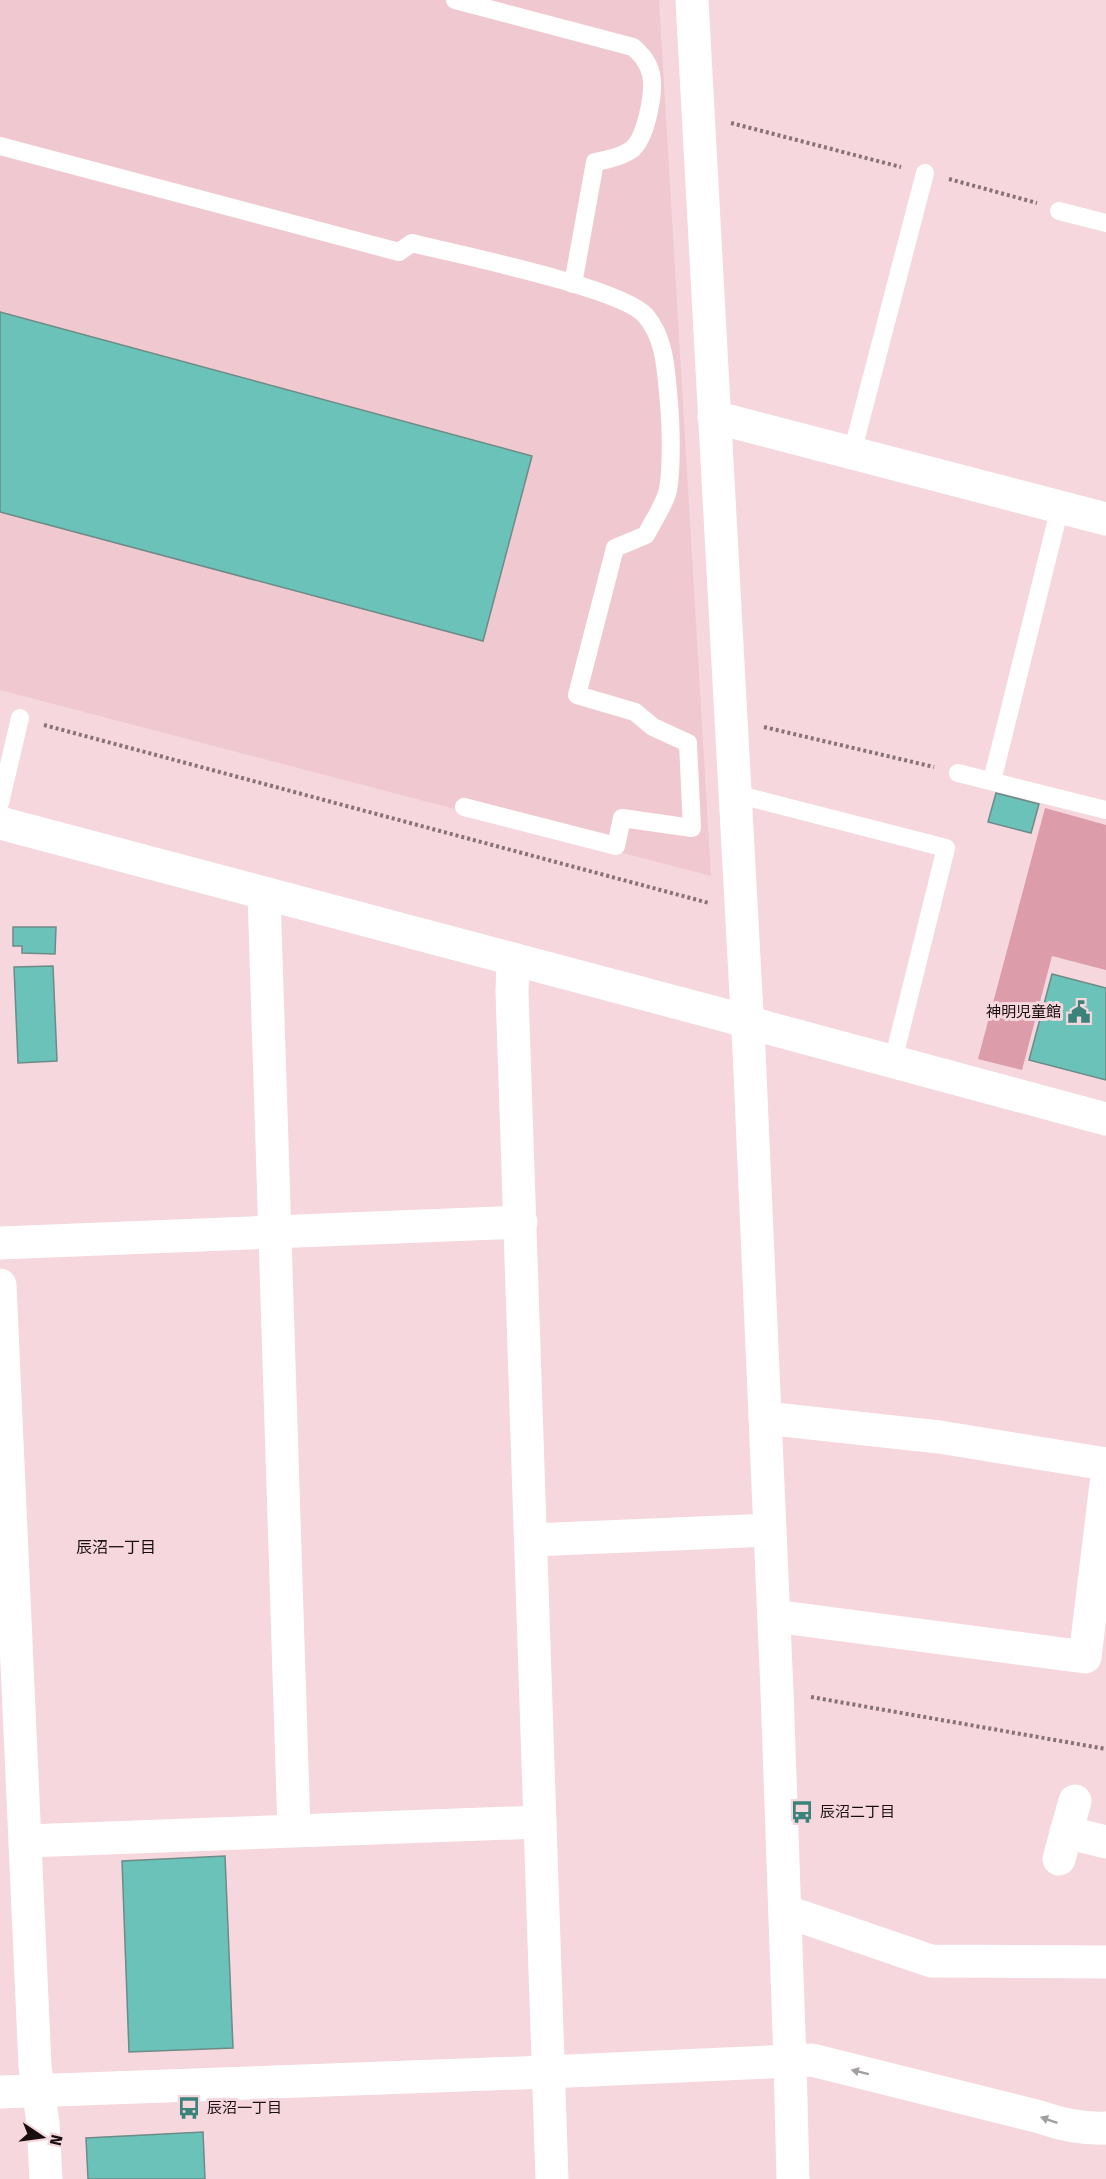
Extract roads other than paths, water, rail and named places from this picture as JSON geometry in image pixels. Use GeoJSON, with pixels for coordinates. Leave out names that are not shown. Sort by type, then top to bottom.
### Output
{"type":"FeatureCollection","features":[{"type":"Feature","properties":{"kind":"street"},"geometry":{"type":"LineString","coordinates":[[692,0],[743,912],[774,1616],[794,2179]]}},
{"type":"Feature","properties":{"kind":"street"},"geometry":{"type":"LineString","coordinates":[[714,417],[1106,519]]}},
{"type":"Feature","properties":{"kind":"street"},"geometry":{"type":"LineString","coordinates":[[0,823],[1106,1119]]}},
{"type":"Feature","properties":{"kind":"street"},"geometry":{"type":"LineString","coordinates":[[264,894],[294,1830]]}},
{"type":"Feature","properties":{"kind":"street"},"geometry":{"type":"LineString","coordinates":[[513,959],[512,992],[552,2179]]}},
{"type":"Feature","properties":{"kind":"street"},"geometry":{"type":"LineString","coordinates":[[0,1244],[521,1222]]}},
{"type":"Feature","properties":{"kind":"street"},"geometry":{"type":"LineString","coordinates":[[0,1285],[13,1768],[27,1841],[35,2066],[40,2092],[46,2179]]}},
{"type":"Feature","properties":{"kind":"street"},"geometry":{"type":"LineString","coordinates":[[765,1418],[939,1437],[1106,1464]]}},
{"type":"Feature","properties":{"kind":"street"},"geometry":{"type":"LineString","coordinates":[[774,1616],[1095,1658],[1106,1484]]}},
{"type":"Feature","properties":{"kind":"street"},"geometry":{"type":"LineString","coordinates":[[531,1540],[770,1530]]}},
{"type":"Feature","properties":{"kind":"street"},"geometry":{"type":"LineString","coordinates":[[1075,1801],[1063,1845],[1106,1842]]}},
{"type":"Feature","properties":{"kind":"street"},"geometry":{"type":"LineString","coordinates":[[27,1841],[540,1822]]}},
{"type":"Feature","properties":{"kind":"street"},"geometry":{"type":"LineString","coordinates":[[785,1911],[931,1962],[1106,1962]]}},
{"type":"Feature","properties":{"kind":"street"},"geometry":{"type":"LineString","coordinates":[[0,2092],[812,2060],[1040,2117],[1065,2126],[1089,2129],[1106,2128]]}},
{"type":"Feature","properties":{"kind":"lane"},"geometry":{"type":"LineString","coordinates":[[455,0],[633,47],[646,60],[652,76],[651,100],[644,129],[632,150],[595,162],[573,284]]}},
{"type":"Feature","properties":{"kind":"lane"},"geometry":{"type":"LineString","coordinates":[[0,146],[399,252],[412,243],[573,284],[627,302],[645,315],[658,337],[665,363],[671,419],[668,491],[646,535],[615,548],[577,695],[635,712],[653,727],[688,743],[692,828],[622,818],[616,846],[464,807]]}},
{"type":"Feature","properties":{"kind":"lane"},"geometry":{"type":"LineString","coordinates":[[852,453],[924,173]]}},
{"type":"Feature","properties":{"kind":"lane"},"geometry":{"type":"LineString","coordinates":[[1059,212],[1106,223]]}},
{"type":"Feature","properties":{"kind":"lane"},"geometry":{"type":"LineString","coordinates":[[992,781],[1060,507]]}},
{"type":"Feature","properties":{"kind":"lane"},"geometry":{"type":"LineString","coordinates":[[0,803],[20,718]]}},
{"type":"Feature","properties":{"kind":"lane"},"geometry":{"type":"LineString","coordinates":[[958,773],[1106,810]]}},
{"type":"Feature","properties":{"kind":"lane"},"geometry":{"type":"LineString","coordinates":[[736,794],[946,848],[893,1061]]}},
{"type":"Feature","properties":{"kind":"place","name":"神明児童館"},"geometry":{"type":"Point","coordinates":[1079,1012]}},
{"type":"Feature","properties":{"kind":"place","name":"辰沼二丁目"},"geometry":{"type":"Point","coordinates":[802,1812]}},
{"type":"Feature","properties":{"kind":"place","name":"辰沼一丁目"},"geometry":{"type":"Point","coordinates":[189,2108]}},
{"type":"Feature","properties":{"kind":"district","name":"辰沼一丁目"},"geometry":{"type":"Point","coordinates":[116,1547]}}]}
